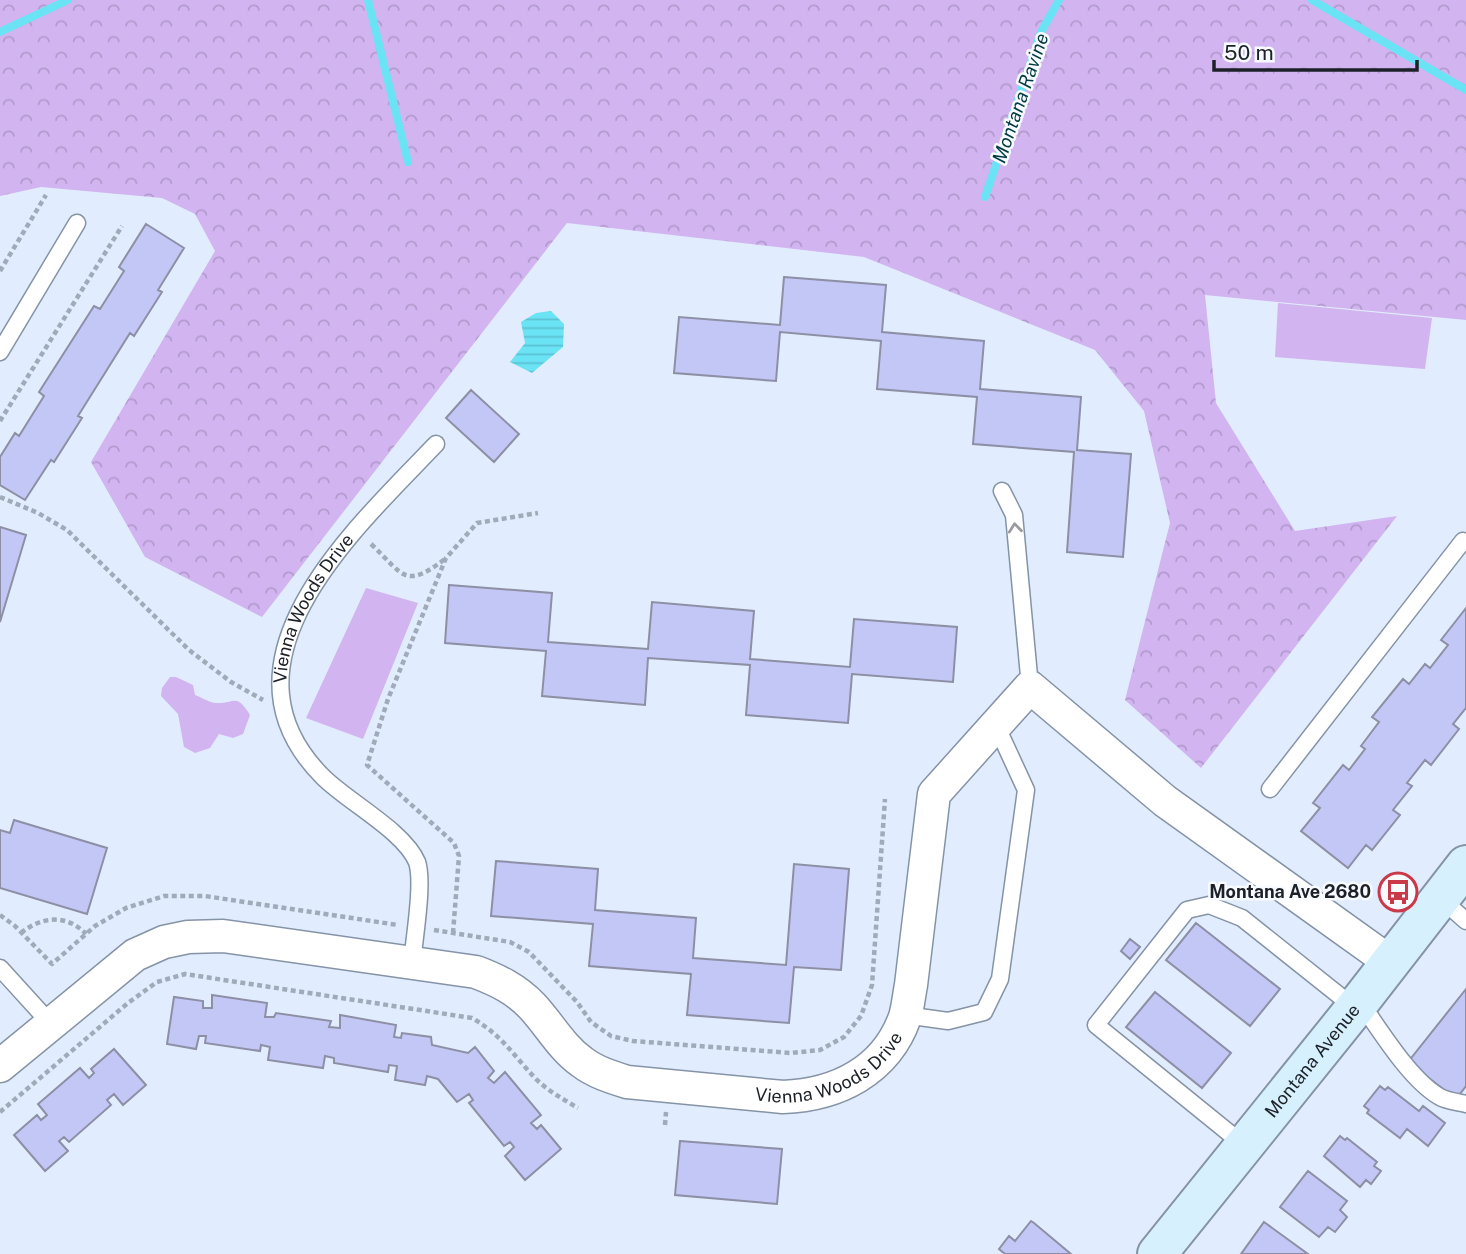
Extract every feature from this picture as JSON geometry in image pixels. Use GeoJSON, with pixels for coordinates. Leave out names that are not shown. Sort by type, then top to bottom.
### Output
{"type":"FeatureCollection","features":[{"type":"Feature","properties":{"kind":"street","name":"Vienna Woods Drive"},"geometry":{"type":"LineString","coordinates":[[0,1066],[135,955],[188,937],[223,936],[462,969],[498,980],[531,1004],[568,1050],[584,1063],[607,1076],[626,1082],[783,1097],[806,1097],[831,1091],[863,1073],[890,1045],[905,1015],[934,794],[1030,687]]}},
{"type":"Feature","properties":{"kind":"street"},"geometry":{"type":"LineString","coordinates":[[1030,687],[1164,801],[1390,962]]}},
{"type":"Feature","properties":{"kind":"street","name":"Montana Avenue"},"geometry":{"type":"LineString","coordinates":[[1157,1254],[1390,962],[1453,909],[1466,865]]}},
{"type":"Feature","properties":{"kind":"lane"},"geometry":{"type":"LineString","coordinates":[[0,352],[77,223]]}},
{"type":"Feature","properties":{"kind":"lane","name":"Vienna Woods Drive"},"geometry":{"type":"LineString","coordinates":[[412,963],[419,881],[417,863],[404,843],[325,779],[308,761],[282,710],[282,666],[299,610],[316,580],[355,529],[436,444]]}},
{"type":"Feature","properties":{"kind":"lane"},"geometry":{"type":"LineString","coordinates":[[1002,491],[1014,515],[1030,687]]}},
{"type":"Feature","properties":{"kind":"lane"},"geometry":{"type":"LineString","coordinates":[[1270,789],[1465,540]]}},
{"type":"Feature","properties":{"kind":"lane"},"geometry":{"type":"LineString","coordinates":[[905,1015],[948,1021],[984,1013],[1000,979],[1026,790],[996,725]]}},
{"type":"Feature","properties":{"kind":"lane"},"geometry":{"type":"LineString","coordinates":[[1244,1145],[1096,1025],[1187,909],[1209,905],[1242,918],[1357,1005],[1425,1087],[1441,1098],[1466,1104]]}},
{"type":"Feature","properties":{"kind":"lane"},"geometry":{"type":"LineString","coordinates":[[0,968],[50,1023]]}},
{"type":"Feature","properties":{"kind":"path"},"geometry":{"type":"LineString","coordinates":[[0,271],[46,195]]}},
{"type":"Feature","properties":{"kind":"path"},"geometry":{"type":"LineString","coordinates":[[0,421],[122,226]]}},
{"type":"Feature","properties":{"kind":"path"},"geometry":{"type":"LineString","coordinates":[[0,497],[38,513],[67,530],[189,650],[231,682],[282,710]]}},
{"type":"Feature","properties":{"kind":"path"},"geometry":{"type":"LineString","coordinates":[[355,529],[404,576],[413,578],[425,574],[446,558],[477,523],[538,513]]}},
{"type":"Feature","properties":{"kind":"path"},"geometry":{"type":"LineString","coordinates":[[446,558],[388,699],[367,765],[454,843],[458,856],[453,933]]}},
{"type":"Feature","properties":{"kind":"path"},"geometry":{"type":"LineString","coordinates":[[22,933],[33,923],[49,919],[64,920],[79,927],[86,934]]}},
{"type":"Feature","properties":{"kind":"path"},"geometry":{"type":"LineString","coordinates":[[0,1112],[128,1003],[157,982],[185,974],[472,1018],[493,1031],[552,1093],[578,1108]]}},
{"type":"Feature","properties":{"kind":"green space"},"geometry":{"type":"Polygon","coordinates":[[[0,0],[1466,0],[1466,320],[1205,295],[1216,403],[1295,531],[1397,516],[1201,768],[1125,700],[1170,523],[1144,411],[1095,350],[864,257],[567,223],[262,617],[145,557],[91,462],[215,251],[195,214],[162,198],[41,187],[0,196],[0,0]]]}},
{"type":"Feature","properties":{"kind":"green space"},"geometry":{"type":"Polygon","coordinates":[[[1278,303],[1432,318],[1425,369],[1275,357],[1278,303]]]}},
{"type":"Feature","properties":{"kind":"green space"},"geometry":{"type":"Polygon","coordinates":[[[366,588],[418,603],[363,739],[306,718],[366,588]]]}},
{"type":"Feature","properties":{"kind":"green space"},"geometry":{"type":"Polygon","coordinates":[[[170,677],[193,685],[195,695],[211,702],[238,701],[250,715],[243,734],[233,738],[219,734],[210,748],[195,753],[184,747],[178,714],[161,696],[162,688],[170,677]]]}},
{"type":"Feature","properties":{"kind":"water"},"geometry":{"type":"Polygon","coordinates":[[[551,311],[564,324],[563,347],[532,373],[510,362],[525,343],[521,322],[536,313],[551,311]]]}},
{"type":"Feature","properties":{"kind":"building"},"geometry":{"type":"Polygon","coordinates":[[[146,224],[184,248],[158,290],[162,292],[134,336],[130,333],[78,416],[82,418],[54,462],[51,460],[25,500],[0,485],[0,457],[15,433],[19,436],[44,396],[39,392],[94,306],[100,309],[124,271],[119,267],[146,224]]]}},
{"type":"Feature","properties":{"kind":"building"},"geometry":{"type":"Polygon","coordinates":[[[784,277],[886,285],[882,332],[984,341],[980,389],[1081,397],[1077,450],[1131,454],[1123,557],[1067,552],[1074,452],[973,444],[977,397],[877,389],[881,341],[780,332],[776,381],[674,373],[679,317],[780,325],[784,277]]]}},
{"type":"Feature","properties":{"kind":"building"},"geometry":{"type":"Polygon","coordinates":[[[471,390],[519,434],[494,462],[446,418],[471,390]]]}},
{"type":"Feature","properties":{"kind":"building"},"geometry":{"type":"Polygon","coordinates":[[[0,527],[26,535],[0,622],[0,527]]]}},
{"type":"Feature","properties":{"kind":"building"},"geometry":{"type":"Polygon","coordinates":[[[449,585],[552,593],[548,642],[648,649],[652,602],[754,611],[750,659],[850,667],[854,619],[957,627],[953,682],[852,674],[848,723],[746,715],[750,665],[648,658],[645,705],[542,696],[546,651],[445,643],[449,585]]]}},
{"type":"Feature","properties":{"kind":"building"},"geometry":{"type":"Polygon","coordinates":[[[1466,608],[1466,708],[1453,724],[1459,729],[1431,765],[1425,760],[1407,783],[1412,786],[1393,810],[1400,815],[1372,850],[1366,845],[1348,868],[1301,831],[1320,808],[1313,803],[1343,765],[1349,770],[1365,749],[1361,746],[1379,722],[1372,717],[1403,679],[1409,684],[1425,664],[1430,668],[1448,645],[1441,640],[1466,608]]]}},
{"type":"Feature","properties":{"kind":"building"},"geometry":{"type":"Polygon","coordinates":[[[14,820],[107,848],[87,914],[0,888],[0,830],[10,833],[14,820]]]}},
{"type":"Feature","properties":{"kind":"building"},"geometry":{"type":"Polygon","coordinates":[[[496,861],[598,869],[595,910],[696,918],[693,958],[786,965],[794,864],[849,869],[841,970],[794,967],[789,1023],[687,1015],[691,974],[589,966],[593,924],[491,916],[496,861]]]}},
{"type":"Feature","properties":{"kind":"building"},"geometry":{"type":"Polygon","coordinates":[[[1196,923],[1280,989],[1250,1026],[1166,960],[1196,923]]]}},
{"type":"Feature","properties":{"kind":"building"},"geometry":{"type":"Polygon","coordinates":[[[1130,939],[1140,947],[1130,959],[1121,951],[1130,939]]]}},
{"type":"Feature","properties":{"kind":"building"},"geometry":{"type":"Polygon","coordinates":[[[1466,989],[1466,1086],[1456,1099],[1408,1062],[1466,989]]]}},
{"type":"Feature","properties":{"kind":"building"},"geometry":{"type":"Polygon","coordinates":[[[1155,992],[1231,1053],[1202,1088],[1126,1027],[1155,992]]]}},
{"type":"Feature","properties":{"kind":"building"},"geometry":{"type":"Polygon","coordinates":[[[212,995],[267,1003],[265,1017],[274,1017],[276,1013],[331,1021],[329,1027],[340,1028],[340,1015],[396,1025],[394,1037],[401,1038],[402,1033],[431,1037],[432,1045],[468,1053],[475,1047],[494,1071],[488,1078],[494,1083],[505,1072],[541,1115],[531,1123],[537,1129],[541,1125],[561,1149],[525,1180],[505,1156],[514,1147],[510,1142],[504,1146],[469,1103],[473,1100],[469,1094],[457,1102],[438,1079],[427,1076],[425,1085],[395,1080],[397,1066],[389,1065],[388,1072],[334,1063],[334,1058],[325,1056],[323,1068],[268,1060],[270,1047],[261,1045],[260,1051],[205,1043],[206,1036],[199,1036],[196,1049],[167,1044],[174,997],[203,1001],[203,1008],[212,1008],[212,995]]]}},
{"type":"Feature","properties":{"kind":"building"},"geometry":{"type":"Polygon","coordinates":[[[114,1049],[146,1085],[123,1105],[114,1094],[107,1100],[111,1105],[69,1142],[64,1137],[59,1141],[68,1151],[45,1171],[14,1135],[37,1115],[41,1120],[47,1115],[38,1104],[80,1068],[89,1078],[94,1073],[91,1069],[114,1049]]]}},
{"type":"Feature","properties":{"kind":"building"},"geometry":{"type":"Polygon","coordinates":[[[1380,1086],[1385,1090],[1388,1087],[1419,1111],[1423,1106],[1445,1123],[1428,1146],[1407,1129],[1400,1138],[1367,1113],[1369,1110],[1364,1106],[1380,1086]]]}},
{"type":"Feature","properties":{"kind":"building"},"geometry":{"type":"Polygon","coordinates":[[[1340,1136],[1345,1140],[1347,1138],[1377,1162],[1374,1166],[1381,1171],[1371,1184],[1366,1180],[1360,1187],[1324,1156],[1340,1136]]]}},
{"type":"Feature","properties":{"kind":"building"},"geometry":{"type":"Polygon","coordinates":[[[680,1141],[782,1149],[777,1204],[675,1195],[680,1141]]]}},
{"type":"Feature","properties":{"kind":"building"},"geometry":{"type":"Polygon","coordinates":[[[1308,1171],[1347,1201],[1340,1210],[1347,1217],[1335,1232],[1328,1227],[1319,1237],[1280,1207],[1308,1171]]]}},
{"type":"Feature","properties":{"kind":"building"},"geometry":{"type":"Polygon","coordinates":[[[1031,1221],[1071,1254],[1005,1254],[999,1249],[1009,1236],[1015,1241],[1031,1221]]]}},
{"type":"Feature","properties":{"kind":"building"},"geometry":{"type":"Polygon","coordinates":[[[1264,1222],[1308,1254],[1241,1254],[1264,1222]]]}},
{"type":"Feature","properties":{"kind":"waterway"},"geometry":{"type":"LineString","coordinates":[[0,32],[68,0]]}},
{"type":"Feature","properties":{"kind":"waterway"},"geometry":{"type":"LineString","coordinates":[[368,0],[408,162]]}},
{"type":"Feature","properties":{"kind":"waterway","name":"Montana Ravine"},"geometry":{"type":"LineString","coordinates":[[985,197],[1041,32],[1059,0]]}},
{"type":"Feature","properties":{"kind":"waterway"},"geometry":{"type":"LineString","coordinates":[[1312,0],[1466,90]]}},
{"type":"Feature","properties":{"kind":"place","name":"Montana Ave 2680"},"geometry":{"type":"Point","coordinates":[1398,892]}}]}
